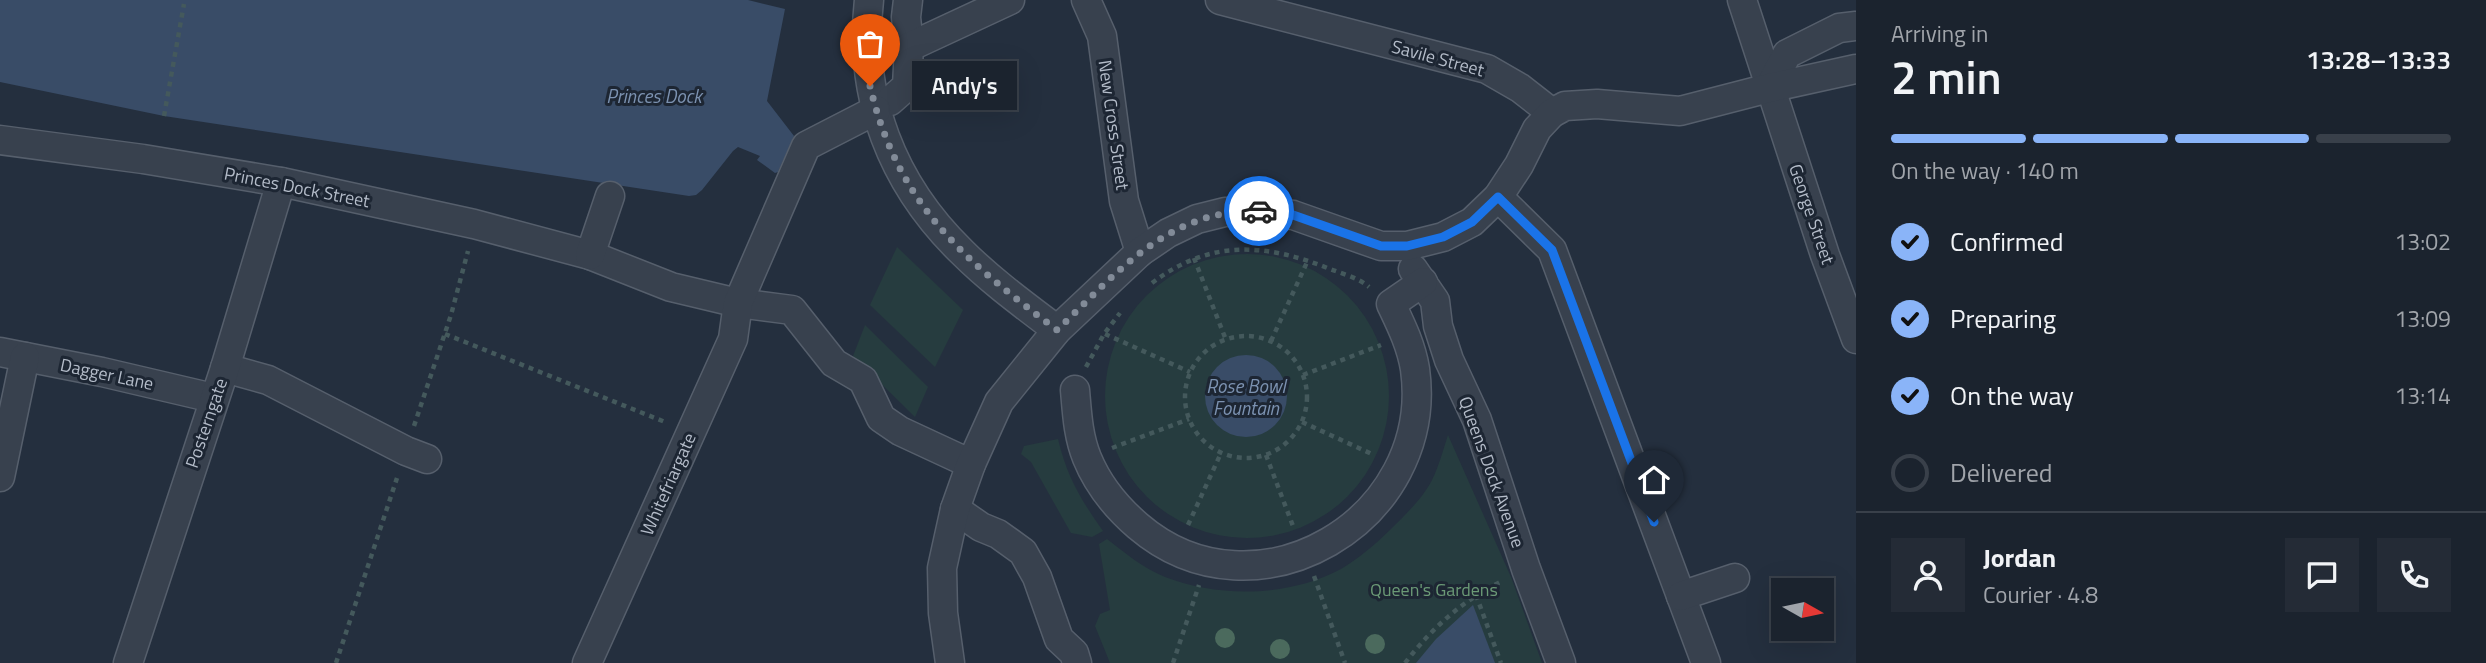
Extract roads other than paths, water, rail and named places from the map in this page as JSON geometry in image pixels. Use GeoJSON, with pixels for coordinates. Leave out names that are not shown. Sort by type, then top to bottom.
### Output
{"type":"FeatureCollection","features":[{"type":"Feature","properties":{"kind":"street"},"geometry":{"type":"LineString","coordinates":[[869,0],[867,62],[883,105],[883,131],[906,180],[934,222],[985,274],[1057,330]]}},
{"type":"Feature","properties":{"kind":"street"},"geometry":{"type":"LineString","coordinates":[[883,105],[907,86],[908,0]]}},
{"type":"Feature","properties":{"kind":"street"},"geometry":{"type":"LineString","coordinates":[[909,47],[1010,0]]}},
{"type":"Feature","properties":{"kind":"street","name":"New Cross Street"},"geometry":{"type":"LineString","coordinates":[[1086,0],[1102,36],[1125,201],[1140,251]]}},
{"type":"Feature","properties":{"kind":"street","name":"Savile Street"},"geometry":{"type":"LineString","coordinates":[[1220,0],[1487,69],[1520,88],[1552,113]]}},
{"type":"Feature","properties":{"kind":"street"},"geometry":{"type":"LineString","coordinates":[[1289,19],[1313,0]]}},
{"type":"Feature","properties":{"kind":"street","name":"George Street"},"geometry":{"type":"LineString","coordinates":[[1742,0],[1769,88],[1856,339]]}},
{"type":"Feature","properties":{"kind":"street"},"geometry":{"type":"LineString","coordinates":[[1769,88],[1787,54],[1839,28],[1856,26]]}},
{"type":"Feature","properties":{"kind":"street"},"geometry":{"type":"LineString","coordinates":[[950,663],[943,613],[942,568],[954,509],[999,402],[1057,330],[1140,251],[1187,224],[1225,212],[1256,211],[1293,215],[1354,239],[1381,246],[1407,246],[1443,237],[1472,222],[1498,197],[1519,165],[1537,129],[1552,113],[1565,106],[1597,104],[1680,111],[1856,69]]}},
{"type":"Feature","properties":{"kind":"street","name":"Whitefriargate"},"geometry":{"type":"LineString","coordinates":[[587,663],[733,339],[738,303],[806,146],[883,105]]}},
{"type":"Feature","properties":{"kind":"street","name":"Princes Dock Street"},"geometry":{"type":"LineString","coordinates":[[0,140],[143,159],[281,182],[474,224],[590,255],[671,287],[738,303],[792,310],[834,363],[863,380],[881,418],[900,431],[971,464]]}},
{"type":"Feature","properties":{"kind":"street","name":"Posterngate"},"geometry":{"type":"LineString","coordinates":[[128,663],[225,368],[281,182]]}},
{"type":"Feature","properties":{"kind":"street"},"geometry":{"type":"LineString","coordinates":[[590,255],[610,196]]}},
{"type":"Feature","properties":{"kind":"street"},"geometry":{"type":"LineString","coordinates":[[1498,197],[1552,250],[1706,663]]}},
{"type":"Feature","properties":{"kind":"street","name":"Queens Dock Avenue"},"geometry":{"type":"LineString","coordinates":[[1407,246],[1413,271],[1435,301],[1438,326],[1449,360],[1477,420],[1526,569],[1561,663]]}},
{"type":"Feature","properties":{"kind":"street"},"geometry":{"type":"LineString","coordinates":[[1075,390],[1078,424],[1087,457],[1102,486],[1122,512],[1148,534],[1176,550],[1207,561],[1240,565],[1273,563],[1304,555],[1334,540],[1361,520],[1383,495],[1401,467],[1411,435],[1416,402],[1415,368],[1406,336],[1391,304],[1423,282]]}},
{"type":"Feature","properties":{"kind":"street"},"geometry":{"type":"LineString","coordinates":[[0,477],[13,355]]}},
{"type":"Feature","properties":{"kind":"street","name":"Dagger Lane"},"geometry":{"type":"LineString","coordinates":[[13,355],[213,398]]}},
{"type":"Feature","properties":{"kind":"street"},"geometry":{"type":"LineString","coordinates":[[225,368],[268,380],[416,455]]}},
{"type":"Feature","properties":{"kind":"street"},"geometry":{"type":"LineString","coordinates":[[954,509],[1023,552],[1037,577],[1059,639],[1074,653],[1077,663]]}},
{"type":"Feature","properties":{"kind":"street"},"geometry":{"type":"LineString","coordinates":[[1681,596],[1735,578]]}},
{"type":"Feature","properties":{"kind":"water","name":"Princes Dock"},"geometry":{"type":"Polygon","coordinates":[[[0,0],[748,0],[785,9],[767,101],[794,136],[778,172],[775,173],[757,160],[760,156],[738,147],[702,190],[689,196],[164,116],[0,82],[0,0]]]}},
{"type":"Feature","properties":{"kind":"water","name":"Rose Bowl Fountain"},"geometry":{"type":"Polygon","coordinates":[[[1246,355],[1262,358],[1275,367],[1284,380],[1287,396],[1284,412],[1275,425],[1262,434],[1246,437],[1230,434],[1217,425],[1208,412],[1205,396],[1208,380],[1217,367],[1230,358],[1246,355]]]}},
{"type":"Feature","properties":{"kind":"water"},"geometry":{"type":"Polygon","coordinates":[[[1473,605],[1495,663],[1416,663],[1436,639],[1473,605]]]}},
{"type":"Feature","properties":{"kind":"place","name":"Andy's"},"geometry":{"type":"Point","coordinates":[870,86]}},
{"type":"Feature","properties":{"kind":"park label","name":"Queen's Gardens"},"geometry":{"type":"Point","coordinates":[1434,589]}}]}
